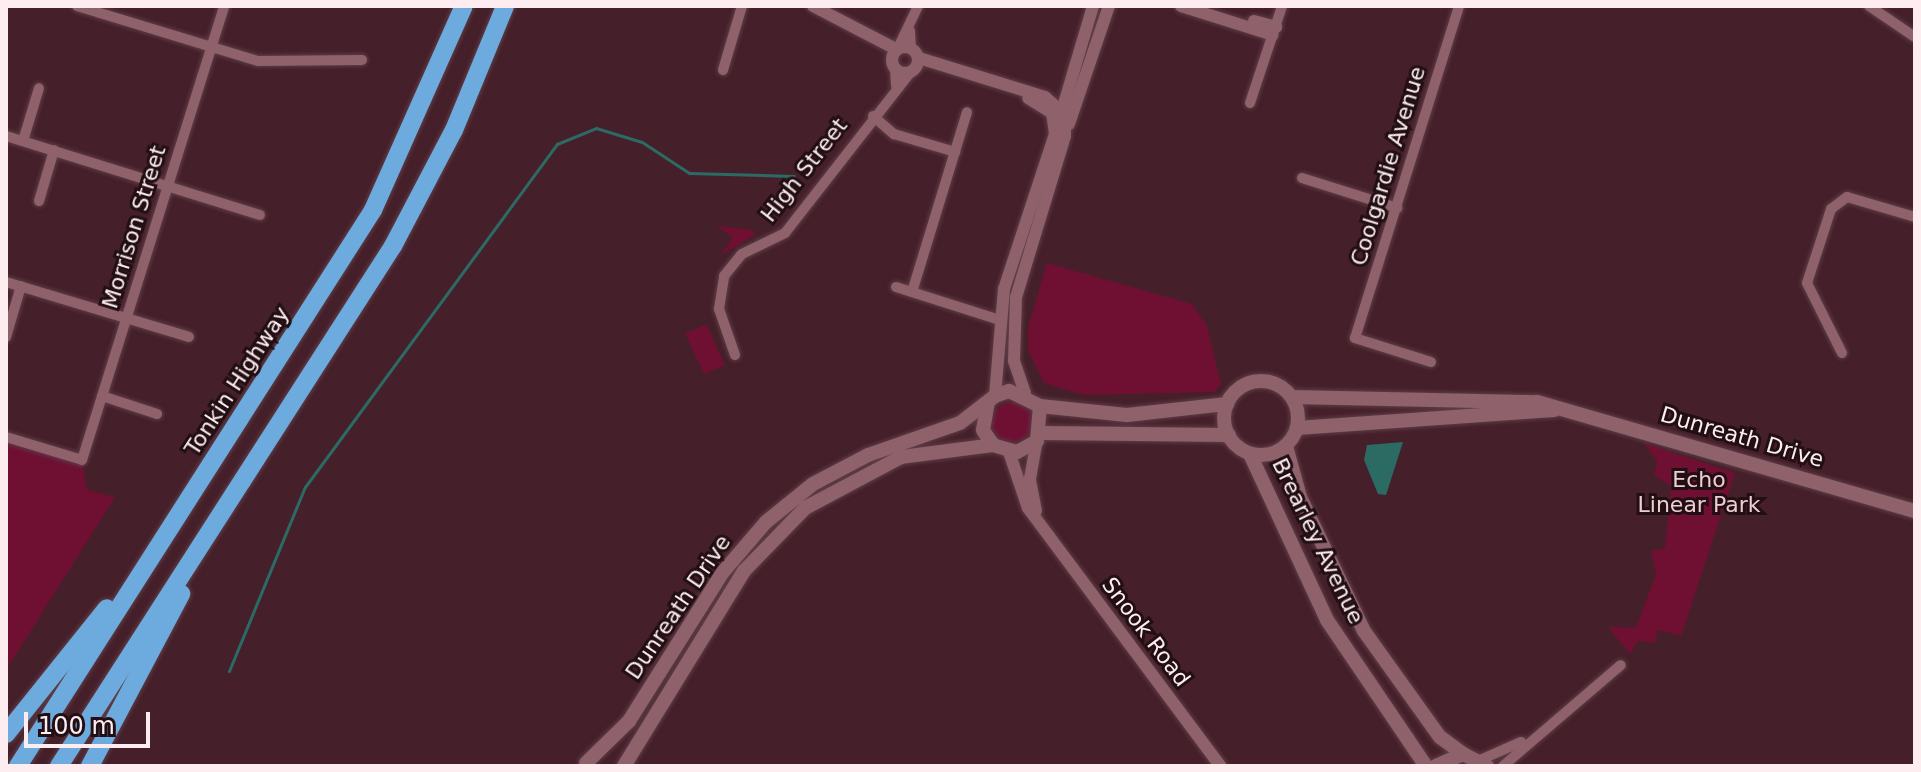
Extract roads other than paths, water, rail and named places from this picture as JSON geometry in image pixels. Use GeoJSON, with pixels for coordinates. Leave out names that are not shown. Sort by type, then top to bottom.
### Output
{"type":"FeatureCollection","features":[{"type":"Feature","properties":{"kind":"highway"},"geometry":{"type":"LineString","coordinates":[[415,127],[452,6]]}},
{"type":"Feature","properties":{"kind":"highway","name":"Tonkin Highway"},"geometry":{"type":"LineString","coordinates":[[18,766],[327,287],[415,127],[464,6]]}},
{"type":"Feature","properties":{"kind":"highway"},"geometry":{"type":"LineString","coordinates":[[59,766],[393,246],[460,118],[505,6]]}},
{"type":"Feature","properties":{"kind":"highway"},"geometry":{"type":"LineString","coordinates":[[90,766],[251,465]]}},
{"type":"Feature","properties":{"kind":"highway"},"geometry":{"type":"LineString","coordinates":[[6,734],[150,558]]}},
{"type":"Feature","properties":{"kind":"main road"},"geometry":{"type":"LineString","coordinates":[[1253,382],[1277,385],[1292,397],[1297,428],[1286,446],[1250,454],[1229,435],[1039,437],[1009,452],[993,445],[983,430],[991,400],[1025,393],[1040,406],[1127,415],[1227,404],[1253,382]]}},
{"type":"Feature","properties":{"kind":"main road","name":"Dunreath Drive"},"geometry":{"type":"LineString","coordinates":[[1292,397],[1491,398],[1554,410],[1915,511]]}},
{"type":"Feature","properties":{"kind":"main road","name":"Dunreath Drive"},"geometry":{"type":"LineString","coordinates":[[582,764],[629,721],[723,572],[766,522],[820,480],[960,423],[991,400]]}},
{"type":"Feature","properties":{"kind":"main road"},"geometry":{"type":"LineString","coordinates":[[1227,404],[1229,435]]}},
{"type":"Feature","properties":{"kind":"main road"},"geometry":{"type":"LineString","coordinates":[[1039,437],[1040,406]]}},
{"type":"Feature","properties":{"kind":"main road","name":"Dunreath Drive"},"geometry":{"type":"LineString","coordinates":[[1297,428],[1554,410]]}},
{"type":"Feature","properties":{"kind":"main road","name":"Dunreath Drive"},"geometry":{"type":"LineString","coordinates":[[624,766],[744,571],[805,508],[901,457],[993,445]]}},
{"type":"Feature","properties":{"kind":"main road","name":"Brearley Avenue"},"geometry":{"type":"LineString","coordinates":[[1286,446],[1316,535],[1364,631],[1418,710],[1463,754]]}},
{"type":"Feature","properties":{"kind":"main road","name":"Brearley Avenue"},"geometry":{"type":"LineString","coordinates":[[1250,454],[1327,620],[1426,766]]}},
{"type":"Feature","properties":{"kind":"main road"},"geometry":{"type":"LineString","coordinates":[[1436,766],[1463,754],[1483,763]]}},
{"type":"Feature","properties":{"kind":"main road"},"geometry":{"type":"LineString","coordinates":[[582,764],[608,766]]}},
{"type":"Feature","properties":{"kind":"street"},"geometry":{"type":"LineString","coordinates":[[78,6],[212,48],[276,63],[362,60]]}},
{"type":"Feature","properties":{"kind":"street","name":"Morrison Street"},"geometry":{"type":"LineString","coordinates":[[6,437],[82,460],[224,6]]}},
{"type":"Feature","properties":{"kind":"street"},"geometry":{"type":"LineString","coordinates":[[723,70],[742,6]]}},
{"type":"Feature","properties":{"kind":"street"},"geometry":{"type":"LineString","coordinates":[[813,6],[905,59],[1056,106],[1078,94]]}},
{"type":"Feature","properties":{"kind":"street","name":"High Street"},"geometry":{"type":"LineString","coordinates":[[735,355],[719,309],[724,276],[742,254],[785,233],[896,85],[918,6]]}},
{"type":"Feature","properties":{"kind":"street"},"geometry":{"type":"LineString","coordinates":[[1056,106],[1075,69],[1093,6]]}},
{"type":"Feature","properties":{"kind":"street"},"geometry":{"type":"LineString","coordinates":[[991,400],[1000,320],[1060,135],[1109,6]]}},
{"type":"Feature","properties":{"kind":"street"},"geometry":{"type":"LineString","coordinates":[[1181,6],[1274,31]]}},
{"type":"Feature","properties":{"kind":"street"},"geometry":{"type":"LineString","coordinates":[[1205,6],[1274,31]]}},
{"type":"Feature","properties":{"kind":"street"},"geometry":{"type":"LineString","coordinates":[[1250,103],[1282,6]]}},
{"type":"Feature","properties":{"kind":"street","name":"Coolgardie Avenue"},"geometry":{"type":"LineString","coordinates":[[1431,362],[1355,338],[1459,6]]}},
{"type":"Feature","properties":{"kind":"street"},"geometry":{"type":"LineString","coordinates":[[1869,6],[1915,37]]}},
{"type":"Feature","properties":{"kind":"street"},"geometry":{"type":"LineString","coordinates":[[896,85],[905,59]]}},
{"type":"Feature","properties":{"kind":"street"},"geometry":{"type":"LineString","coordinates":[[1025,393],[1014,361],[1016,297],[1060,135],[1056,106],[1075,69]]}},
{"type":"Feature","properties":{"kind":"street"},"geometry":{"type":"LineString","coordinates":[[23,141],[39,88]]}},
{"type":"Feature","properties":{"kind":"street"},"geometry":{"type":"LineString","coordinates":[[912,292],[967,112]]}},
{"type":"Feature","properties":{"kind":"street"},"geometry":{"type":"LineString","coordinates":[[873,116],[894,134],[955,152]]}},
{"type":"Feature","properties":{"kind":"street"},"geometry":{"type":"LineString","coordinates":[[6,136],[260,215]]}},
{"type":"Feature","properties":{"kind":"street"},"geometry":{"type":"LineString","coordinates":[[39,201],[54,150]]}},
{"type":"Feature","properties":{"kind":"street"},"geometry":{"type":"LineString","coordinates":[[1302,178],[1397,208]]}},
{"type":"Feature","properties":{"kind":"street"},"geometry":{"type":"LineString","coordinates":[[1842,353],[1807,283],[1831,209],[1847,197],[1915,217]]}},
{"type":"Feature","properties":{"kind":"street"},"geometry":{"type":"LineString","coordinates":[[6,282],[189,337]]}},
{"type":"Feature","properties":{"kind":"street"},"geometry":{"type":"LineString","coordinates":[[6,337],[21,286]]}},
{"type":"Feature","properties":{"kind":"street"},"geometry":{"type":"LineString","coordinates":[[896,287],[1000,320]]}},
{"type":"Feature","properties":{"kind":"street"},"geometry":{"type":"LineString","coordinates":[[102,396],[157,414]]}},
{"type":"Feature","properties":{"kind":"street","name":"Snook Road"},"geometry":{"type":"LineString","coordinates":[[1039,437],[1030,479],[1039,522]]}},
{"type":"Feature","properties":{"kind":"street","name":"Snook Road"},"geometry":{"type":"LineString","coordinates":[[1009,452],[1039,522],[1220,766]]}},
{"type":"Feature","properties":{"kind":"street"},"geometry":{"type":"LineString","coordinates":[[1483,763],[1527,739],[1621,665]]}},
{"type":"Feature","properties":{"kind":"street"},"geometry":{"type":"LineString","coordinates":[[1503,766],[1527,739]]}},
{"type":"Feature","properties":{"kind":"water"},"geometry":{"type":"Polygon","coordinates":[[[1403,442],[1386,495],[1378,494],[1364,460],[1367,445],[1403,442]]]}},
{"type":"Feature","properties":{"kind":"waterway"},"geometry":{"type":"LineString","coordinates":[[229,671],[305,487],[557,144],[596,128],[642,142],[689,173],[794,176]]}},
{"type":"Feature","properties":{"kind":"park label","name":"Echo Linear Park"},"geometry":{"type":"Point","coordinates":[1699,492]}}]}
